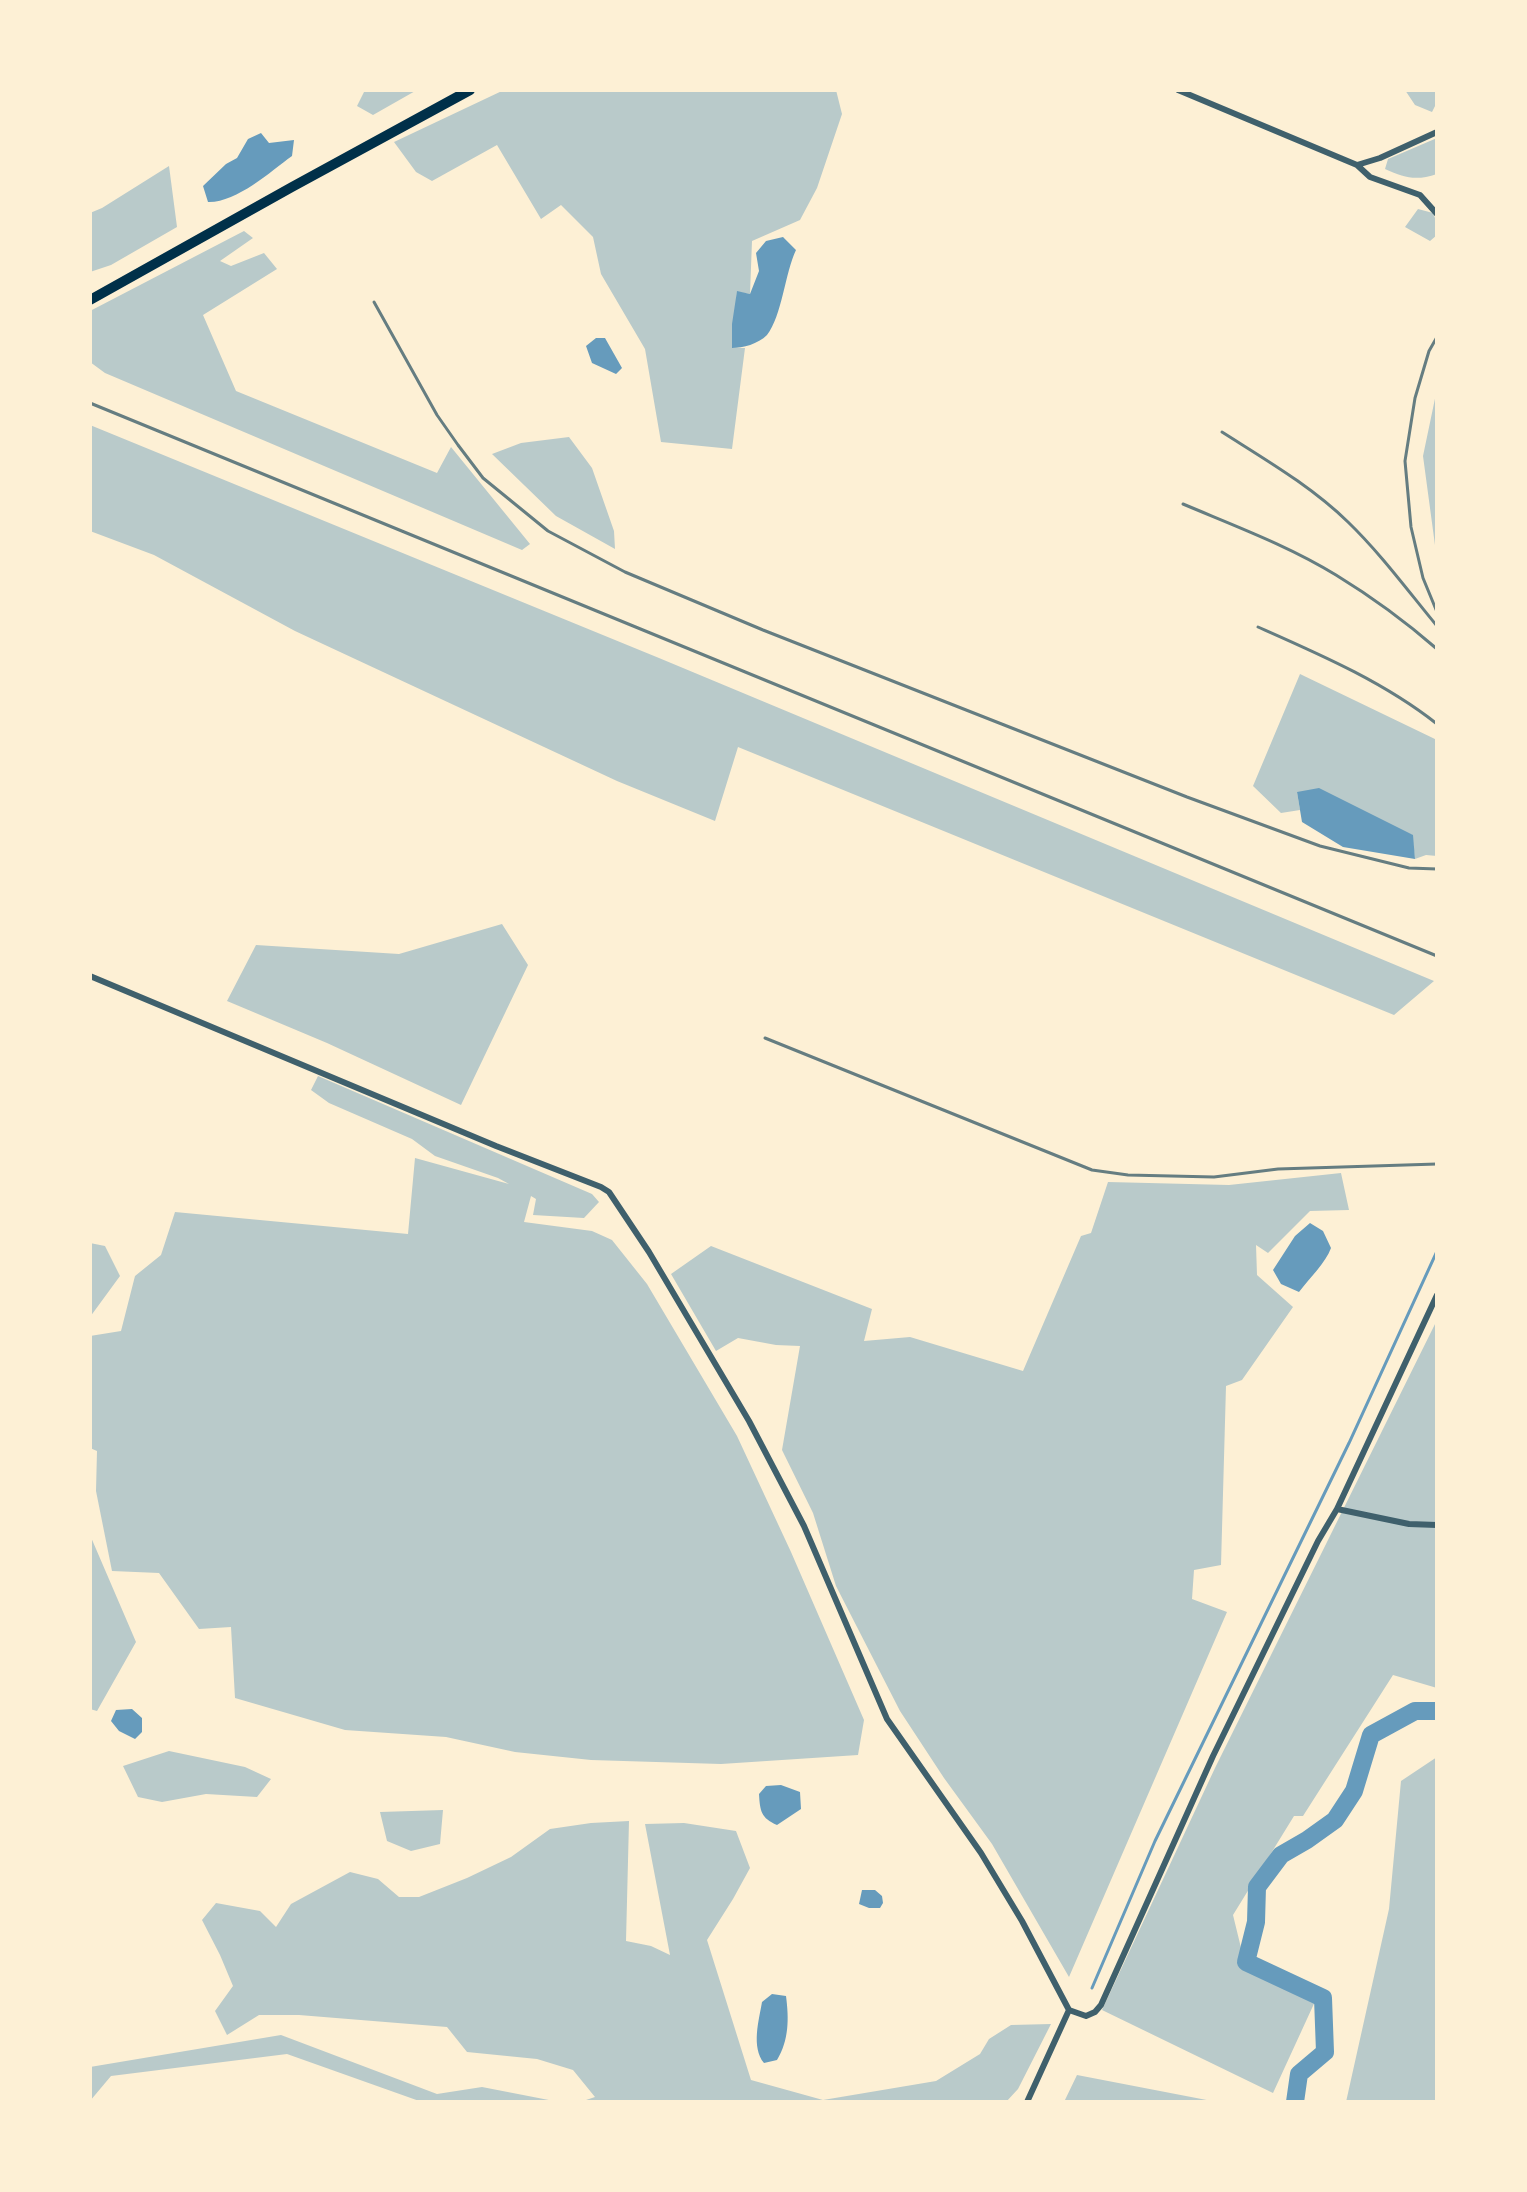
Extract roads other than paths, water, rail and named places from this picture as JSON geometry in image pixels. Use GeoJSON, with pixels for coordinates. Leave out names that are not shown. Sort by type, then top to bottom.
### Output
{"type":"FeatureCollection","features":[{"type":"Feature","properties":{"kind":"highway"},"geometry":{"type":"LineString","coordinates":[[90,300],[470,90]]}},
{"type":"Feature","properties":{"kind":"street"},"geometry":{"type":"LineString","coordinates":[[1178,90],[1357,165],[1370,177],[1420,195],[1437,214]]}},
{"type":"Feature","properties":{"kind":"street"},"geometry":{"type":"LineString","coordinates":[[1357,165],[1437,132]]}},
{"type":"Feature","properties":{"kind":"street"},"geometry":{"type":"LineString","coordinates":[[90,976],[609,1192],[649,1252],[749,1421],[804,1526],[887,1719],[981,1853],[1022,1921],[1069,2010],[1086,2016],[1101,2005],[1213,1756],[1318,1541],[1337,1509],[1437,1295]]}},
{"type":"Feature","properties":{"kind":"street"},"geometry":{"type":"LineString","coordinates":[[1337,1509],[1409,1524],[1437,1525]]}},
{"type":"Feature","properties":{"kind":"street"},"geometry":{"type":"LineString","coordinates":[[1027,2102],[1069,2010]]}},
{"type":"Feature","properties":{"kind":"water"},"geometry":{"type":"Polygon","coordinates":[[[261,133],[269,143],[294,140],[292,156],[241,192],[208,202],[203,186],[237,158],[248,139],[261,133]]]}},
{"type":"Feature","properties":{"kind":"water"},"geometry":{"type":"Polygon","coordinates":[[[783,237],[796,250],[772,327],[759,341],[732,348],[737,291],[750,294],[759,271],[756,253],[766,241],[783,237]]]}},
{"type":"Feature","properties":{"kind":"water"},"geometry":{"type":"Polygon","coordinates":[[[596,338],[605,338],[622,368],[616,374],[592,363],[586,346],[596,338]]]}},
{"type":"Feature","properties":{"kind":"water"},"geometry":{"type":"Polygon","coordinates":[[[1319,788],[1413,835],[1415,859],[1343,847],[1302,822],[1297,792],[1319,788]]]}},
{"type":"Feature","properties":{"kind":"water"},"geometry":{"type":"Polygon","coordinates":[[[1310,1223],[1323,1231],[1331,1248],[1299,1292],[1281,1284],[1273,1270],[1295,1236],[1310,1223]]]}},
{"type":"Feature","properties":{"kind":"water"},"geometry":{"type":"Polygon","coordinates":[[[132,1709],[142,1718],[142,1732],[135,1739],[119,1731],[111,1721],[116,1710],[132,1709]]]}},
{"type":"Feature","properties":{"kind":"water"},"geometry":{"type":"Polygon","coordinates":[[[781,1785],[800,1792],[801,1809],[777,1825],[762,1813],[759,1794],[766,1786],[781,1785]]]}},
{"type":"Feature","properties":{"kind":"water"},"geometry":{"type":"Polygon","coordinates":[[[862,1890],[875,1890],[882,1896],[880,1908],[859,1904],[862,1890]]]}},
{"type":"Feature","properties":{"kind":"water"},"geometry":{"type":"Polygon","coordinates":[[[772,1994],[786,1996],[787,2029],[777,2060],[764,2063],[758,2049],[758,2025],[762,2002],[772,1994]]]}},
{"type":"Feature","properties":{"kind":"waterway"},"geometry":{"type":"LineString","coordinates":[[1092,1988],[1155,1841],[1349,1443],[1437,1251]]}},
{"type":"Feature","properties":{"kind":"waterway"},"geometry":{"type":"LineString","coordinates":[[1295,2102],[1299,2074],[1325,2052],[1323,1998],[1246,1962],[1256,1922],[1257,1887],[1281,1855],[1335,1820],[1354,1791],[1371,1735],[1415,1711],[1437,1711]]}},
{"type":"Feature","properties":{"kind":"railway"},"geometry":{"type":"LineString","coordinates":[[374,302],[437,415],[483,478],[548,531],[625,572],[763,630],[1187,797],[1320,846],[1409,868],[1437,869]]}},
{"type":"Feature","properties":{"kind":"railway"},"geometry":{"type":"LineString","coordinates":[[1437,337],[1429,351],[1415,398],[1405,461],[1411,527],[1423,578],[1437,612]]}},
{"type":"Feature","properties":{"kind":"railway"},"geometry":{"type":"LineString","coordinates":[[90,403],[1437,956]]}},
{"type":"Feature","properties":{"kind":"railway"},"geometry":{"type":"LineString","coordinates":[[1222,432],[1288,474],[1334,509],[1372,547],[1437,626]]}},
{"type":"Feature","properties":{"kind":"railway"},"geometry":{"type":"LineString","coordinates":[[1183,504],[1318,565],[1376,601],[1437,649]]}},
{"type":"Feature","properties":{"kind":"railway"},"geometry":{"type":"LineString","coordinates":[[1258,627],[1373,682],[1437,724]]}},
{"type":"Feature","properties":{"kind":"railway"},"geometry":{"type":"LineString","coordinates":[[765,1038],[1092,1170],[1128,1175],[1214,1177],[1278,1169],[1437,1164]]}}]}
